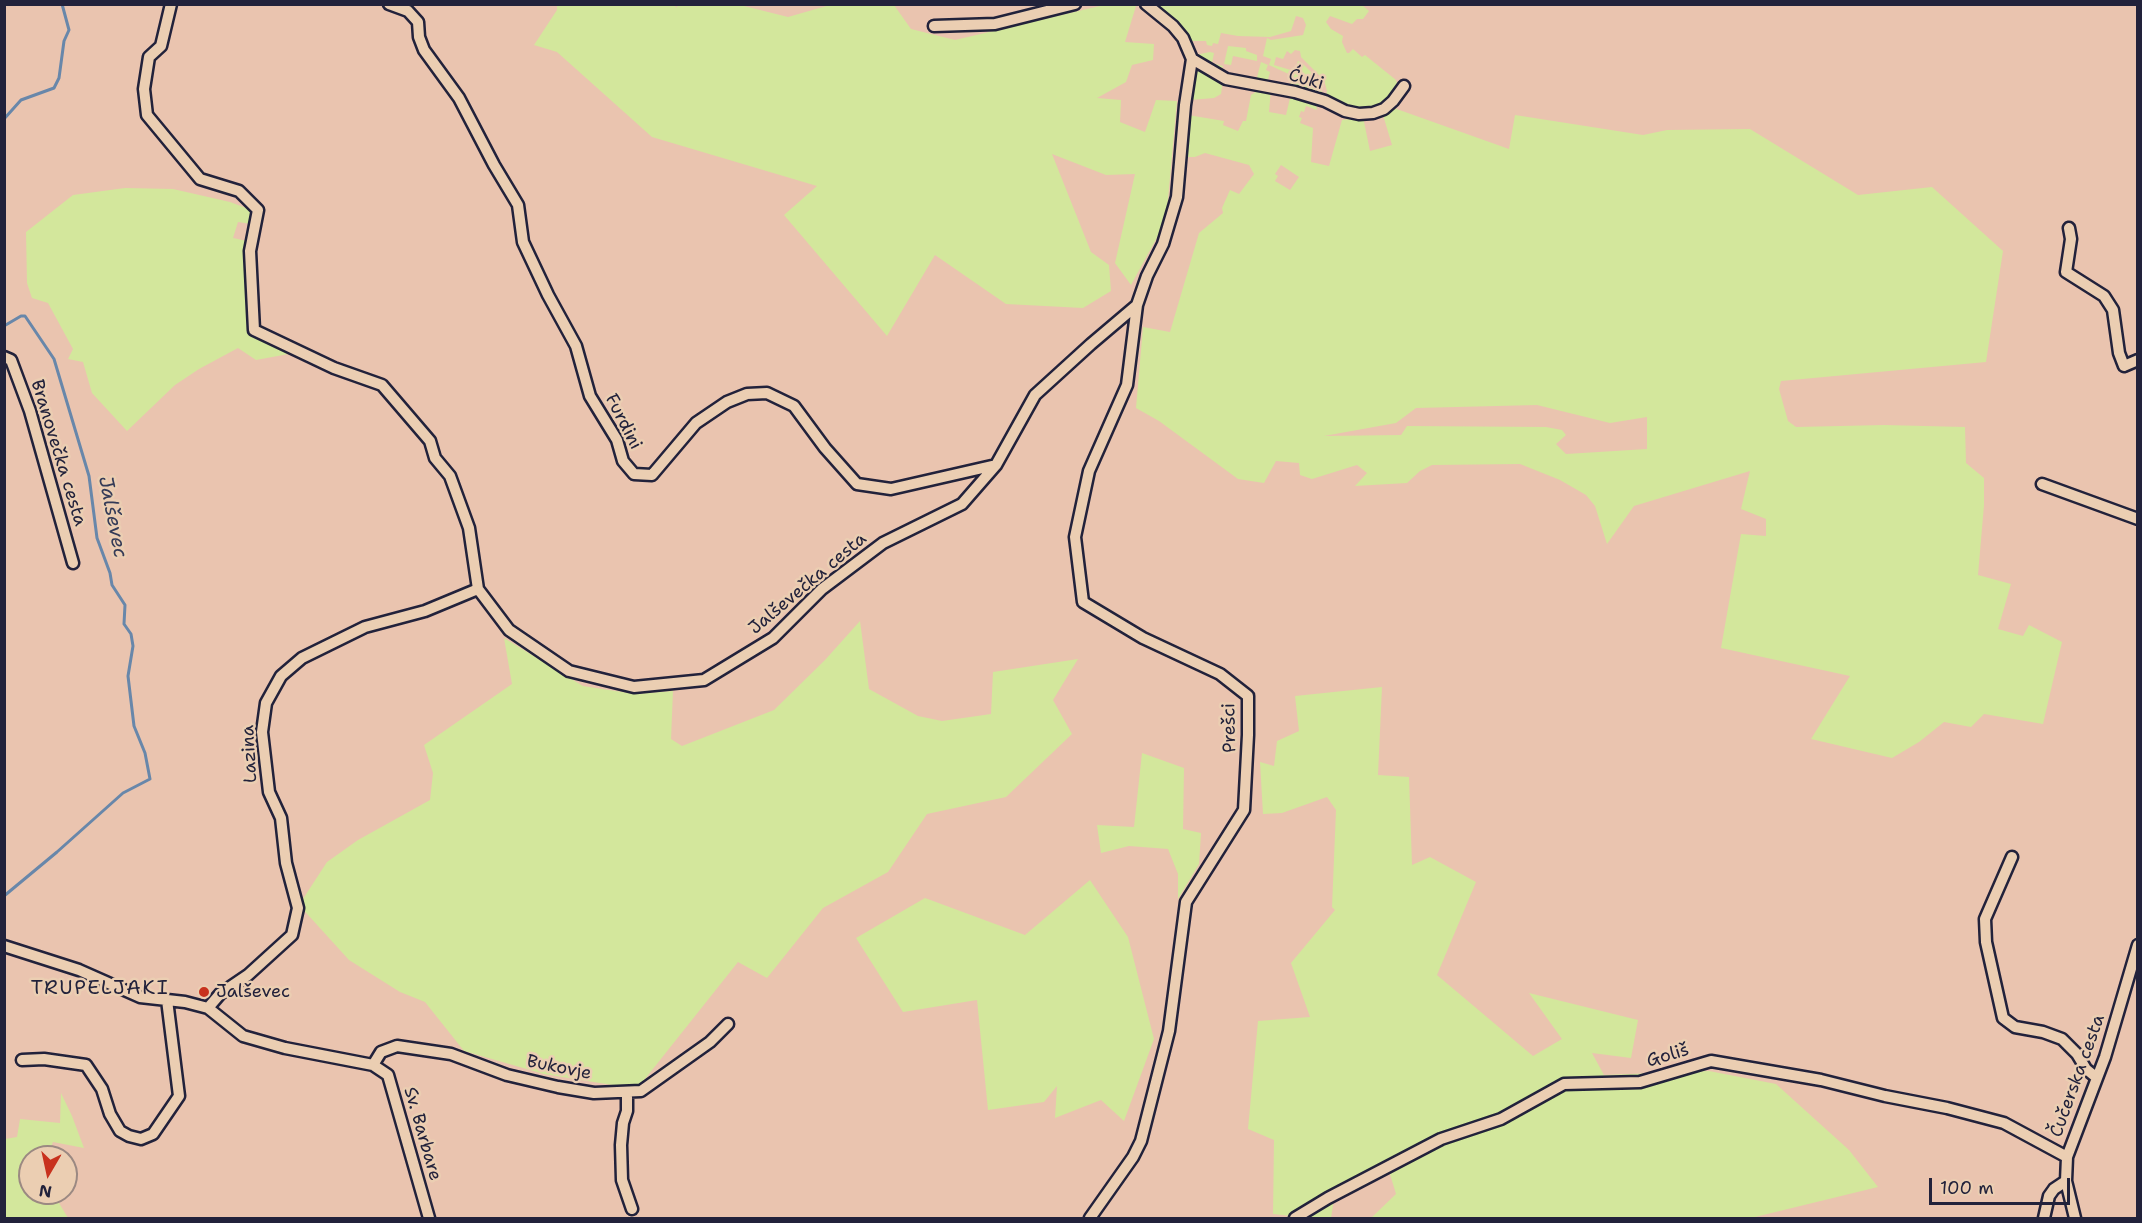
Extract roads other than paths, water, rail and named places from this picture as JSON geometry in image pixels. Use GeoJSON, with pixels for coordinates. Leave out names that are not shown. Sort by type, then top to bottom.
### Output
{"type":"FeatureCollection","features":[{"type":"Feature","properties":{"kind":"street","name":"Jalševečka cesta"},"geometry":{"type":"LineString","coordinates":[[171,4],[161,46],[149,57],[144,89],[147,116],[200,179],[239,191],[258,210],[250,251],[254,330],[334,368],[382,385],[430,441],[435,458],[450,476],[469,528],[478,589],[509,630],[569,670],[634,687],[704,680],[772,638],[822,589],[884,543],[962,504],[996,465],[1035,395],[1137,305]]}},
{"type":"Feature","properties":{"kind":"street","name":"Furdini"},"geometry":{"type":"LineString","coordinates":[[390,4],[408,11],[418,22],[419,37],[424,50],[459,98],[518,205],[523,242],[548,295],[576,345],[590,396],[617,440],[623,460],[634,474],[651,475],[696,423],[727,402],[747,394],[767,393],[794,406],[825,448],[857,484],[891,489],[996,465]]}},
{"type":"Feature","properties":{"kind":"street"},"geometry":{"type":"LineString","coordinates":[[934,26],[995,24],[1075,4]]}},
{"type":"Feature","properties":{"kind":"street"},"geometry":{"type":"LineString","coordinates":[[1137,305],[1162,244],[1177,197],[1185,105],[1192,59],[1190,49],[1178,32],[1146,4]]}},
{"type":"Feature","properties":{"kind":"street","name":"Ćuki"},"geometry":{"type":"LineString","coordinates":[[1192,59],[1217,75],[1234,81],[1314,97],[1345,111],[1359,114],[1384,109],[1404,86]]}},
{"type":"Feature","properties":{"kind":"street"},"geometry":{"type":"LineString","coordinates":[[2069,228],[2071,239],[2066,272],[2104,296],[2113,310],[2124,366],[2138,360]]}},
{"type":"Feature","properties":{"kind":"street","name":"Prešci"},"geometry":{"type":"LineString","coordinates":[[1090,1218],[1133,1157],[1141,1141],[1169,1031],[1186,902],[1244,810],[1248,735],[1248,696],[1220,674],[1143,638],[1083,602],[1075,537],[1089,471],[1126,385],[1137,305]]}},
{"type":"Feature","properties":{"kind":"street","name":"Branovečka cesta"},"geometry":{"type":"LineString","coordinates":[[4,357],[11,360],[30,411],[73,563]]}},
{"type":"Feature","properties":{"kind":"street"},"geometry":{"type":"LineString","coordinates":[[2042,484],[2138,519]]}},
{"type":"Feature","properties":{"kind":"street","name":"Lazina"},"geometry":{"type":"LineString","coordinates":[[208,1008],[220,994],[248,975],[292,935],[298,908],[286,862],[281,818],[269,792],[262,732],[266,703],[281,676],[302,658],[365,627],[425,611],[478,589]]}},
{"type":"Feature","properties":{"kind":"street"},"geometry":{"type":"LineString","coordinates":[[2012,857],[1985,919],[1986,942],[2003,1018],[2015,1027],[2043,1032],[2062,1039],[2077,1054],[2086,1069],[2097,1078]]}},
{"type":"Feature","properties":{"kind":"street","name":"Čučerska cesta"},"geometry":{"type":"LineString","coordinates":[[2075,1218],[2066,1181],[2067,1157],[2097,1078],[2138,945]]}},
{"type":"Feature","properties":{"kind":"street"},"geometry":{"type":"LineString","coordinates":[[4,946],[71,967],[140,997],[185,1002],[208,1008],[243,1035],[285,1048],[373,1065]]}},
{"type":"Feature","properties":{"kind":"street"},"geometry":{"type":"LineString","coordinates":[[22,1060],[44,1059],[86,1065],[102,1089],[110,1114],[120,1131],[129,1137],[141,1139],[153,1134],[161,1119],[179,1096],[167,1000]]}},
{"type":"Feature","properties":{"kind":"street","name":"Bukovje"},"geometry":{"type":"LineString","coordinates":[[373,1065],[381,1052],[397,1046],[451,1054],[507,1075],[558,1087],[594,1093],[641,1091],[710,1042],[728,1024]]}},
{"type":"Feature","properties":{"kind":"street","name":"Goliš"},"geometry":{"type":"LineString","coordinates":[[1295,1218],[1441,1138],[1501,1119],[1564,1084],[1640,1082],[1711,1060],[1821,1080],[2004,1123],[2067,1157]]}},
{"type":"Feature","properties":{"kind":"street","name":"Sv. Barbare"},"geometry":{"type":"LineString","coordinates":[[373,1065],[388,1075],[429,1218]]}},
{"type":"Feature","properties":{"kind":"street"},"geometry":{"type":"LineString","coordinates":[[627,1092],[627,1111],[623,1123],[621,1145],[622,1180],[632,1209]]}},
{"type":"Feature","properties":{"kind":"street"},"geometry":{"type":"LineString","coordinates":[[2044,1218],[2049,1196],[2054,1189],[2066,1181]]}},
{"type":"Feature","properties":{"kind":"waterway","name":"Jalševec"},"geometry":{"type":"LineString","coordinates":[[4,119],[21,100],[54,88],[59,78],[64,41],[69,30],[62,4]]}},
{"type":"Feature","properties":{"kind":"waterway","name":"Jalševec"},"geometry":{"type":"LineString","coordinates":[[4,326],[25,316],[54,359],[89,476],[97,538],[112,585],[125,605],[124,624],[131,634],[133,646],[128,676],[134,726],[145,753],[150,779],[123,793],[4,896]]}},
{"type":"Feature","properties":{"kind":"place","name":"Jalševec"},"geometry":{"type":"Point","coordinates":[204,992]}},
{"type":"Feature","properties":{"kind":"district","name":"TRUPELJAKI"},"geometry":{"type":"Point","coordinates":[100,989]}}]}
